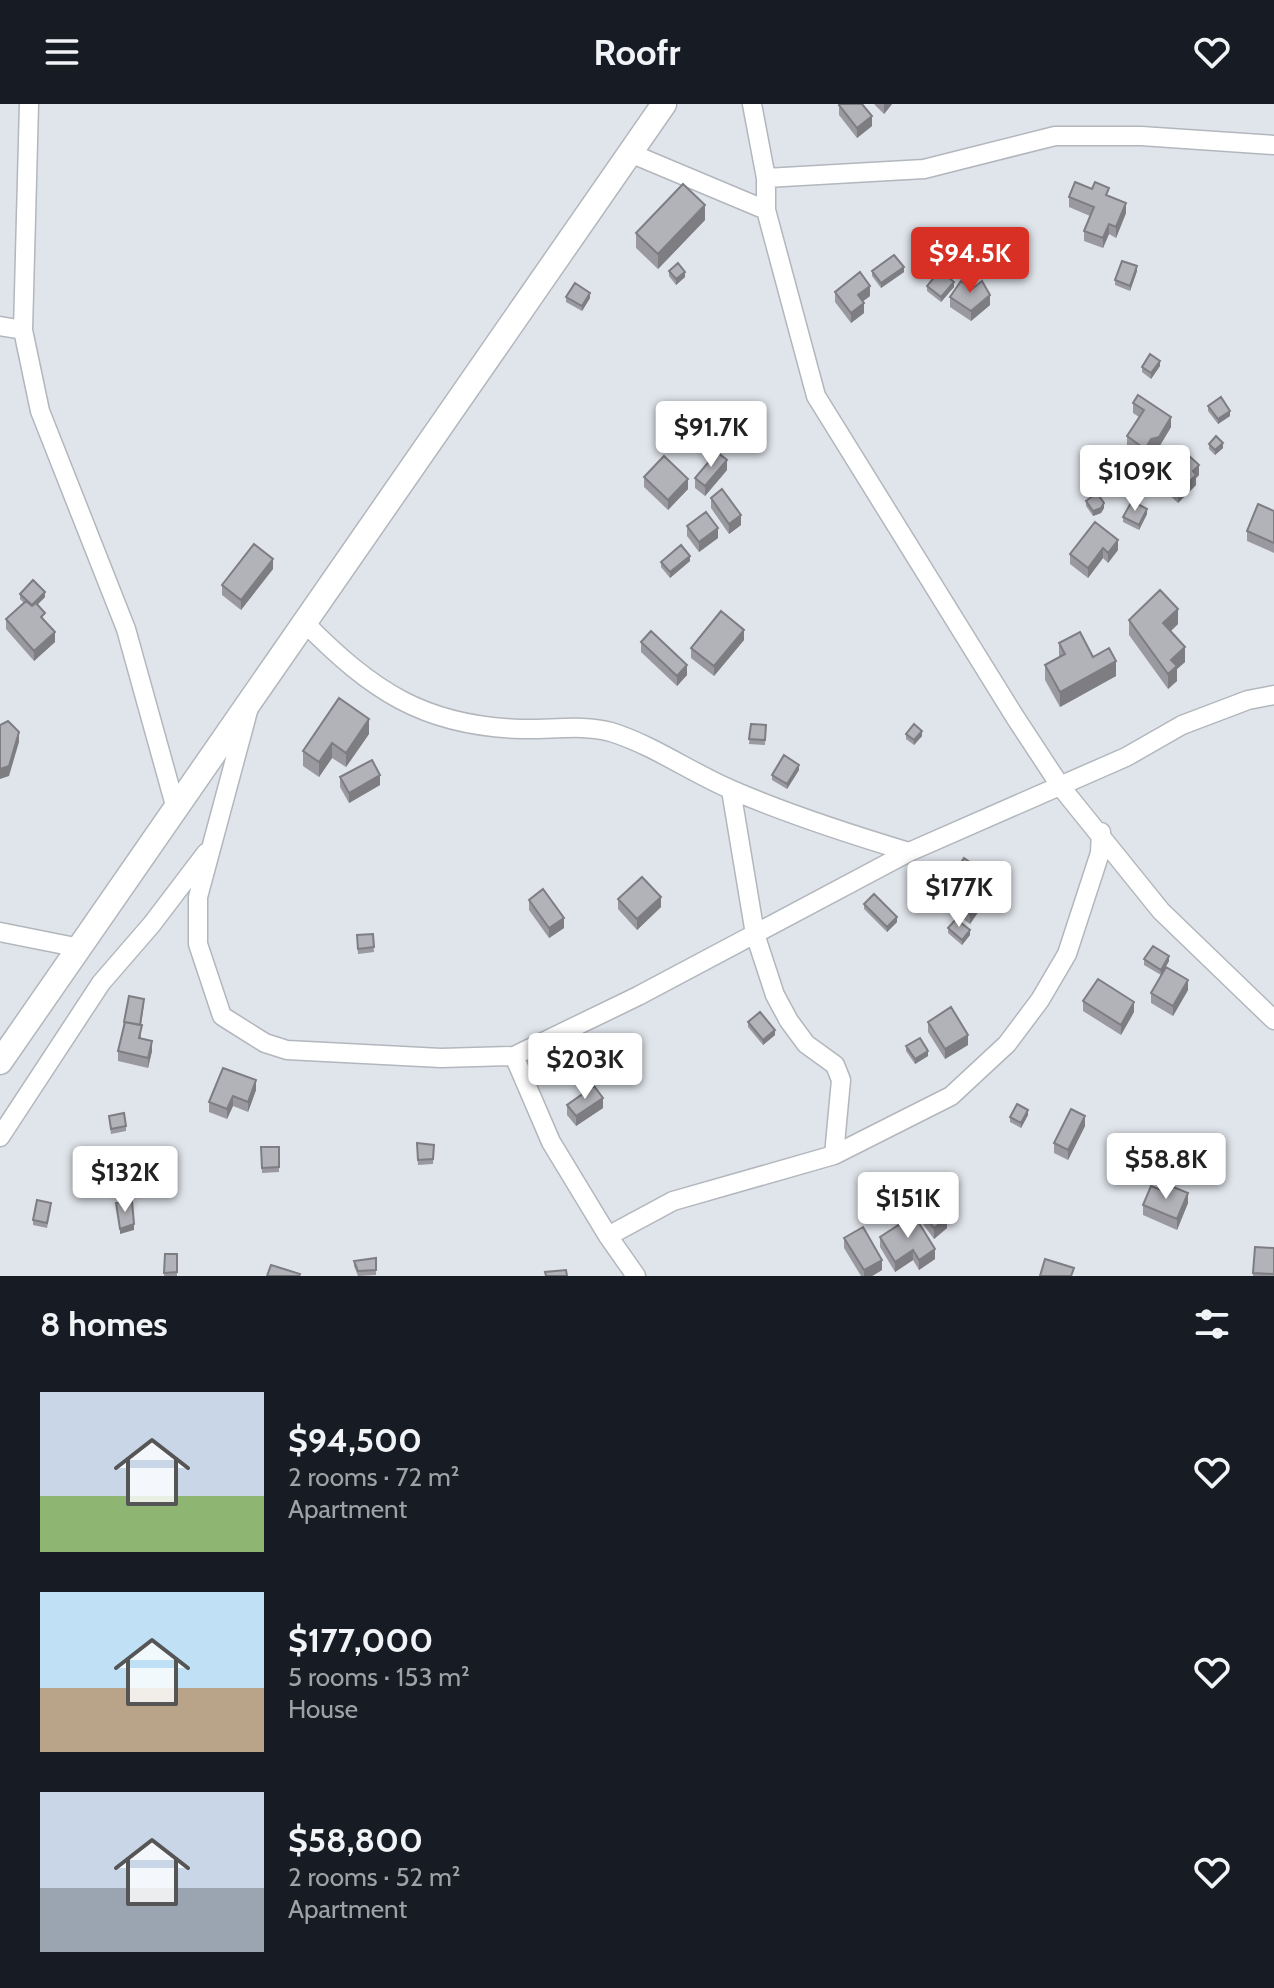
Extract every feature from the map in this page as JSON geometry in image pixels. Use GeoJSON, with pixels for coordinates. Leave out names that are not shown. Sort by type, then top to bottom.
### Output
{"type":"FeatureCollection","features":[{"type":"Feature","properties":{"kind":"street"},"geometry":{"type":"LineString","coordinates":[[29,104],[23,330],[40,411],[126,629],[176,809]]}},
{"type":"Feature","properties":{"kind":"street"},"geometry":{"type":"LineString","coordinates":[[0,1062],[664,104]]}},
{"type":"Feature","properties":{"kind":"street"},"geometry":{"type":"LineString","coordinates":[[752,104],[766,178],[766,210],[816,396],[1061,787],[1101,832],[1161,911],[1274,1020]]}},
{"type":"Feature","properties":{"kind":"street"},"geometry":{"type":"LineString","coordinates":[[766,178],[924,169],[1055,136],[1141,136],[1274,145]]}},
{"type":"Feature","properties":{"kind":"street"},"geometry":{"type":"LineString","coordinates":[[630,153],[766,210]]}},
{"type":"Feature","properties":{"kind":"street"},"geometry":{"type":"LineString","coordinates":[[0,326],[23,330]]}},
{"type":"Feature","properties":{"kind":"street"},"geometry":{"type":"LineString","coordinates":[[305,623],[342,661],[391,695],[430,715],[476,728],[587,728],[612,732],[731,790],[810,822],[909,852]]}},
{"type":"Feature","properties":{"kind":"street"},"geometry":{"type":"LineString","coordinates":[[251,700],[198,897],[198,944],[222,1016],[265,1043],[287,1050],[441,1058],[514,1056],[909,852],[1061,787],[1182,725],[1270,693]]}},
{"type":"Feature","properties":{"kind":"street"},"geometry":{"type":"LineString","coordinates":[[731,790],[755,934],[775,995],[806,1044],[835,1065],[841,1080],[834,1155]]}},
{"type":"Feature","properties":{"kind":"street"},"geometry":{"type":"LineString","coordinates":[[608,1236],[673,1201],[834,1155],[951,1096],[1007,1044],[1040,1000],[1067,954],[1100,853],[1101,832]]}},
{"type":"Feature","properties":{"kind":"street"},"geometry":{"type":"LineString","coordinates":[[0,1137],[101,983],[152,924],[210,848]]}},
{"type":"Feature","properties":{"kind":"street"},"geometry":{"type":"LineString","coordinates":[[0,932],[80,948]]}},
{"type":"Feature","properties":{"kind":"street"},"geometry":{"type":"LineString","coordinates":[[514,1056],[551,1142],[636,1276]]}},
{"type":"Feature","properties":{"kind":"building"},"geometry":{"type":"Polygon","coordinates":[[[840,104],[862,104],[872,116],[857,128],[840,104]]]}},
{"type":"Feature","properties":{"kind":"building"},"geometry":{"type":"Polygon","coordinates":[[[1075,182],[1092,189],[1095,182],[1109,188],[1106,195],[1126,203],[1116,227],[1109,224],[1103,238],[1084,231],[1094,207],[1069,197],[1075,182]]]}},
{"type":"Feature","properties":{"kind":"building"},"geometry":{"type":"Polygon","coordinates":[[[683,184],[705,205],[658,254],[636,233],[683,184]]]}},
{"type":"Feature","properties":{"kind":"building"},"geometry":{"type":"Polygon","coordinates":[[[944,235],[952,239],[954,248],[943,255],[935,250],[937,237],[944,235]]]}},
{"type":"Feature","properties":{"kind":"building"},"geometry":{"type":"Polygon","coordinates":[[[894,255],[904,267],[881,283],[872,271],[894,255]]]}},
{"type":"Feature","properties":{"kind":"building"},"geometry":{"type":"Polygon","coordinates":[[[1122,261],[1137,266],[1130,286],[1115,280],[1122,261]]]}},
{"type":"Feature","properties":{"kind":"building"},"geometry":{"type":"Polygon","coordinates":[[[678,263],[685,272],[676,279],[669,271],[678,263]]]}},
{"type":"Feature","properties":{"kind":"building"},"geometry":{"type":"Polygon","coordinates":[[[940,270],[954,282],[941,297],[927,286],[940,270]]]}},
{"type":"Feature","properties":{"kind":"building"},"geometry":{"type":"Polygon","coordinates":[[[860,272],[870,286],[858,295],[864,303],[851,313],[835,292],[860,272]]]}},
{"type":"Feature","properties":{"kind":"building"},"geometry":{"type":"Polygon","coordinates":[[[961,281],[972,289],[982,281],[990,295],[971,311],[950,297],[961,281]]]}},
{"type":"Feature","properties":{"kind":"building"},"geometry":{"type":"Polygon","coordinates":[[[575,283],[590,293],[582,306],[566,297],[575,283]]]}},
{"type":"Feature","properties":{"kind":"building"},"geometry":{"type":"Polygon","coordinates":[[[1150,354],[1160,361],[1151,373],[1142,367],[1150,354]]]}},
{"type":"Feature","properties":{"kind":"building"},"geometry":{"type":"Polygon","coordinates":[[[1138,395],[1171,417],[1159,437],[1151,439],[1145,449],[1127,436],[1144,410],[1133,403],[1138,395]]]}},
{"type":"Feature","properties":{"kind":"building"},"geometry":{"type":"Polygon","coordinates":[[[1221,397],[1230,411],[1218,419],[1208,406],[1221,397]]]}},
{"type":"Feature","properties":{"kind":"building"},"geometry":{"type":"Polygon","coordinates":[[[1216,436],[1223,443],[1215,450],[1209,444],[1216,436]]]}},
{"type":"Feature","properties":{"kind":"building"},"geometry":{"type":"Polygon","coordinates":[[[717,452],[727,460],[705,486],[695,478],[717,452]]]}},
{"type":"Feature","properties":{"kind":"building"},"geometry":{"type":"Polygon","coordinates":[[[1186,453],[1199,465],[1193,471],[1196,475],[1178,493],[1166,482],[1172,476],[1162,466],[1172,467],[1186,453]]]}},
{"type":"Feature","properties":{"kind":"building"},"geometry":{"type":"Polygon","coordinates":[[[664,456],[688,479],[668,500],[644,477],[664,456]]]}},
{"type":"Feature","properties":{"kind":"building"},"geometry":{"type":"Polygon","coordinates":[[[722,489],[741,515],[729,524],[711,498],[722,489]]]}},
{"type":"Feature","properties":{"kind":"building"},"geometry":{"type":"Polygon","coordinates":[[[1097,493],[1104,503],[1093,511],[1086,501],[1097,493]]]}},
{"type":"Feature","properties":{"kind":"building"},"geometry":{"type":"Polygon","coordinates":[[[1132,501],[1147,509],[1139,525],[1123,517],[1132,501]]]}},
{"type":"Feature","properties":{"kind":"building"},"geometry":{"type":"Polygon","coordinates":[[[1258,504],[1274,511],[1274,543],[1247,531],[1258,504]]]}},
{"type":"Feature","properties":{"kind":"building"},"geometry":{"type":"Polygon","coordinates":[[[706,512],[718,528],[699,542],[687,526],[706,512]]]}},
{"type":"Feature","properties":{"kind":"building"},"geometry":{"type":"Polygon","coordinates":[[[1095,522],[1118,540],[1108,553],[1103,548],[1088,568],[1070,554],[1095,522]]]}},
{"type":"Feature","properties":{"kind":"building"},"geometry":{"type":"Polygon","coordinates":[[[254,544],[273,559],[241,600],[222,585],[254,544]]]}},
{"type":"Feature","properties":{"kind":"building"},"geometry":{"type":"Polygon","coordinates":[[[681,545],[690,556],[670,572],[661,562],[681,545]]]}},
{"type":"Feature","properties":{"kind":"building"},"geometry":{"type":"Polygon","coordinates":[[[33,580],[45,592],[32,605],[20,594],[33,580]]]}},
{"type":"Feature","properties":{"kind":"building"},"geometry":{"type":"Polygon","coordinates":[[[1160,590],[1178,609],[1163,623],[1185,647],[1171,660],[1177,666],[1168,674],[1129,620],[1160,590]]]}},
{"type":"Feature","properties":{"kind":"building"},"geometry":{"type":"Polygon","coordinates":[[[26,601],[32,606],[36,603],[45,613],[41,617],[55,632],[34,651],[6,619],[26,601]]]}},
{"type":"Feature","properties":{"kind":"building"},"geometry":{"type":"Polygon","coordinates":[[[721,611],[744,630],[714,666],[691,648],[721,611]]]}},
{"type":"Feature","properties":{"kind":"building"},"geometry":{"type":"Polygon","coordinates":[[[651,631],[687,665],[677,676],[641,642],[651,631]]]}},
{"type":"Feature","properties":{"kind":"building"},"geometry":{"type":"Polygon","coordinates":[[[1080,632],[1093,657],[1109,648],[1116,661],[1060,692],[1045,665],[1065,654],[1059,643],[1080,632]]]}},
{"type":"Feature","properties":{"kind":"building"},"geometry":{"type":"Polygon","coordinates":[[[339,698],[369,719],[346,753],[332,743],[319,762],[303,751],[339,698]]]}},
{"type":"Feature","properties":{"kind":"building"},"geometry":{"type":"Polygon","coordinates":[[[8,721],[19,732],[9,766],[0,769],[0,725],[8,721]]]}},
{"type":"Feature","properties":{"kind":"building"},"geometry":{"type":"Polygon","coordinates":[[[751,724],[766,725],[765,740],[749,739],[751,724]]]}},
{"type":"Feature","properties":{"kind":"building"},"geometry":{"type":"Polygon","coordinates":[[[914,724],[922,731],[914,740],[906,734],[914,724]]]}},
{"type":"Feature","properties":{"kind":"building"},"geometry":{"type":"Polygon","coordinates":[[[784,755],[799,765],[787,784],[772,775],[784,755]]]}},
{"type":"Feature","properties":{"kind":"building"},"geometry":{"type":"Polygon","coordinates":[[[372,760],[380,775],[349,793],[340,777],[372,760]]]}},
{"type":"Feature","properties":{"kind":"building"},"geometry":{"type":"Polygon","coordinates":[[[964,858],[994,879],[970,914],[941,893],[964,858]]]}},
{"type":"Feature","properties":{"kind":"building"},"geometry":{"type":"Polygon","coordinates":[[[642,877],[661,897],[637,919],[618,899],[642,877]]]}},
{"type":"Feature","properties":{"kind":"building"},"geometry":{"type":"Polygon","coordinates":[[[543,889],[564,918],[549,928],[529,900],[543,889]]]}},
{"type":"Feature","properties":{"kind":"building"},"geometry":{"type":"Polygon","coordinates":[[[874,894],[897,917],[887,927],[864,904],[874,894]]]}},
{"type":"Feature","properties":{"kind":"building"},"geometry":{"type":"Polygon","coordinates":[[[956,919],[970,930],[962,940],[948,928],[956,919]]]}},
{"type":"Feature","properties":{"kind":"building"},"geometry":{"type":"Polygon","coordinates":[[[373,934],[374,947],[358,949],[357,935],[373,934]]]}},
{"type":"Feature","properties":{"kind":"building"},"geometry":{"type":"Polygon","coordinates":[[[1153,946],[1169,956],[1161,970],[1144,959],[1153,946]]]}},
{"type":"Feature","properties":{"kind":"building"},"geometry":{"type":"Polygon","coordinates":[[[1166,967],[1188,980],[1173,1006],[1151,993],[1166,967]]]}},
{"type":"Feature","properties":{"kind":"building"},"geometry":{"type":"Polygon","coordinates":[[[1098,979],[1134,1002],[1121,1025],[1083,1001],[1098,979]]]}},
{"type":"Feature","properties":{"kind":"building"},"geometry":{"type":"Polygon","coordinates":[[[129,996],[144,999],[140,1025],[124,1022],[129,996]]]}},
{"type":"Feature","properties":{"kind":"building"},"geometry":{"type":"Polygon","coordinates":[[[951,1007],[968,1035],[945,1049],[928,1022],[951,1007]]]}},
{"type":"Feature","properties":{"kind":"building"},"geometry":{"type":"Polygon","coordinates":[[[760,1012],[775,1030],[763,1040],[748,1022],[760,1012]]]}},
{"type":"Feature","properties":{"kind":"building"},"geometry":{"type":"Polygon","coordinates":[[[125,1022],[142,1025],[139,1038],[152,1041],[148,1058],[118,1051],[125,1022]]]}},
{"type":"Feature","properties":{"kind":"building"},"geometry":{"type":"Polygon","coordinates":[[[920,1038],[928,1051],[915,1059],[906,1046],[920,1038]]]}},
{"type":"Feature","properties":{"kind":"building"},"geometry":{"type":"Polygon","coordinates":[[[223,1068],[256,1080],[248,1102],[233,1096],[227,1109],[209,1102],[223,1068]]]}},
{"type":"Feature","properties":{"kind":"building"},"geometry":{"type":"Polygon","coordinates":[[[594,1086],[603,1098],[576,1116],[567,1105],[594,1086]]]}},
{"type":"Feature","properties":{"kind":"building"},"geometry":{"type":"Polygon","coordinates":[[[1017,1104],[1028,1110],[1021,1123],[1010,1117],[1017,1104]]]}},
{"type":"Feature","properties":{"kind":"building"},"geometry":{"type":"Polygon","coordinates":[[[1071,1109],[1085,1116],[1068,1150],[1054,1143],[1071,1109]]]}},
{"type":"Feature","properties":{"kind":"building"},"geometry":{"type":"Polygon","coordinates":[[[124,1113],[126,1126],[111,1129],[109,1116],[124,1113]]]}},
{"type":"Feature","properties":{"kind":"building"},"geometry":{"type":"Polygon","coordinates":[[[417,1143],[434,1145],[433,1159],[418,1160],[417,1143]]]}},
{"type":"Feature","properties":{"kind":"building"},"geometry":{"type":"Polygon","coordinates":[[[261,1147],[279,1147],[279,1167],[262,1168],[261,1147]]]}},
{"type":"Feature","properties":{"kind":"building"},"geometry":{"type":"Polygon","coordinates":[[[1151,1186],[1168,1193],[1171,1186],[1188,1193],[1177,1219],[1143,1205],[1151,1186]]]}},
{"type":"Feature","properties":{"kind":"building"},"geometry":{"type":"Polygon","coordinates":[[[925,1188],[947,1218],[934,1228],[911,1198],[925,1188]]]}},
{"type":"Feature","properties":{"kind":"building"},"geometry":{"type":"Polygon","coordinates":[[[37,1200],[51,1203],[47,1223],[33,1220],[37,1200]]]}},
{"type":"Feature","properties":{"kind":"building"},"geometry":{"type":"Polygon","coordinates":[[[132,1201],[134,1224],[120,1229],[116,1203],[132,1201]]]}},
{"type":"Feature","properties":{"kind":"building"},"geometry":{"type":"Polygon","coordinates":[[[914,1215],[935,1249],[919,1260],[913,1250],[895,1262],[880,1237],[914,1215]]]}},
{"type":"Feature","properties":{"kind":"building"},"geometry":{"type":"Polygon","coordinates":[[[863,1227],[882,1260],[864,1270],[844,1238],[863,1227]]]}},
{"type":"Feature","properties":{"kind":"building"},"geometry":{"type":"Polygon","coordinates":[[[1255,1247],[1274,1248],[1274,1274],[1253,1273],[1255,1247]]]}},
{"type":"Feature","properties":{"kind":"building"},"geometry":{"type":"Polygon","coordinates":[[[165,1254],[177,1254],[177,1272],[164,1273],[165,1254]]]}},
{"type":"Feature","properties":{"kind":"building"},"geometry":{"type":"Polygon","coordinates":[[[376,1258],[376,1270],[358,1271],[354,1261],[376,1258]]]}},
{"type":"Feature","properties":{"kind":"building"},"geometry":{"type":"Polygon","coordinates":[[[1045,1259],[1074,1268],[1071,1276],[1040,1276],[1045,1259]]]}},
{"type":"Feature","properties":{"kind":"building"},"geometry":{"type":"Polygon","coordinates":[[[271,1265],[300,1274],[267,1276],[271,1265]]]}},
{"type":"Feature","properties":{"kind":"building"},"geometry":{"type":"Polygon","coordinates":[[[566,1270],[567,1276],[546,1276],[545,1272],[566,1270]]]}}]}
